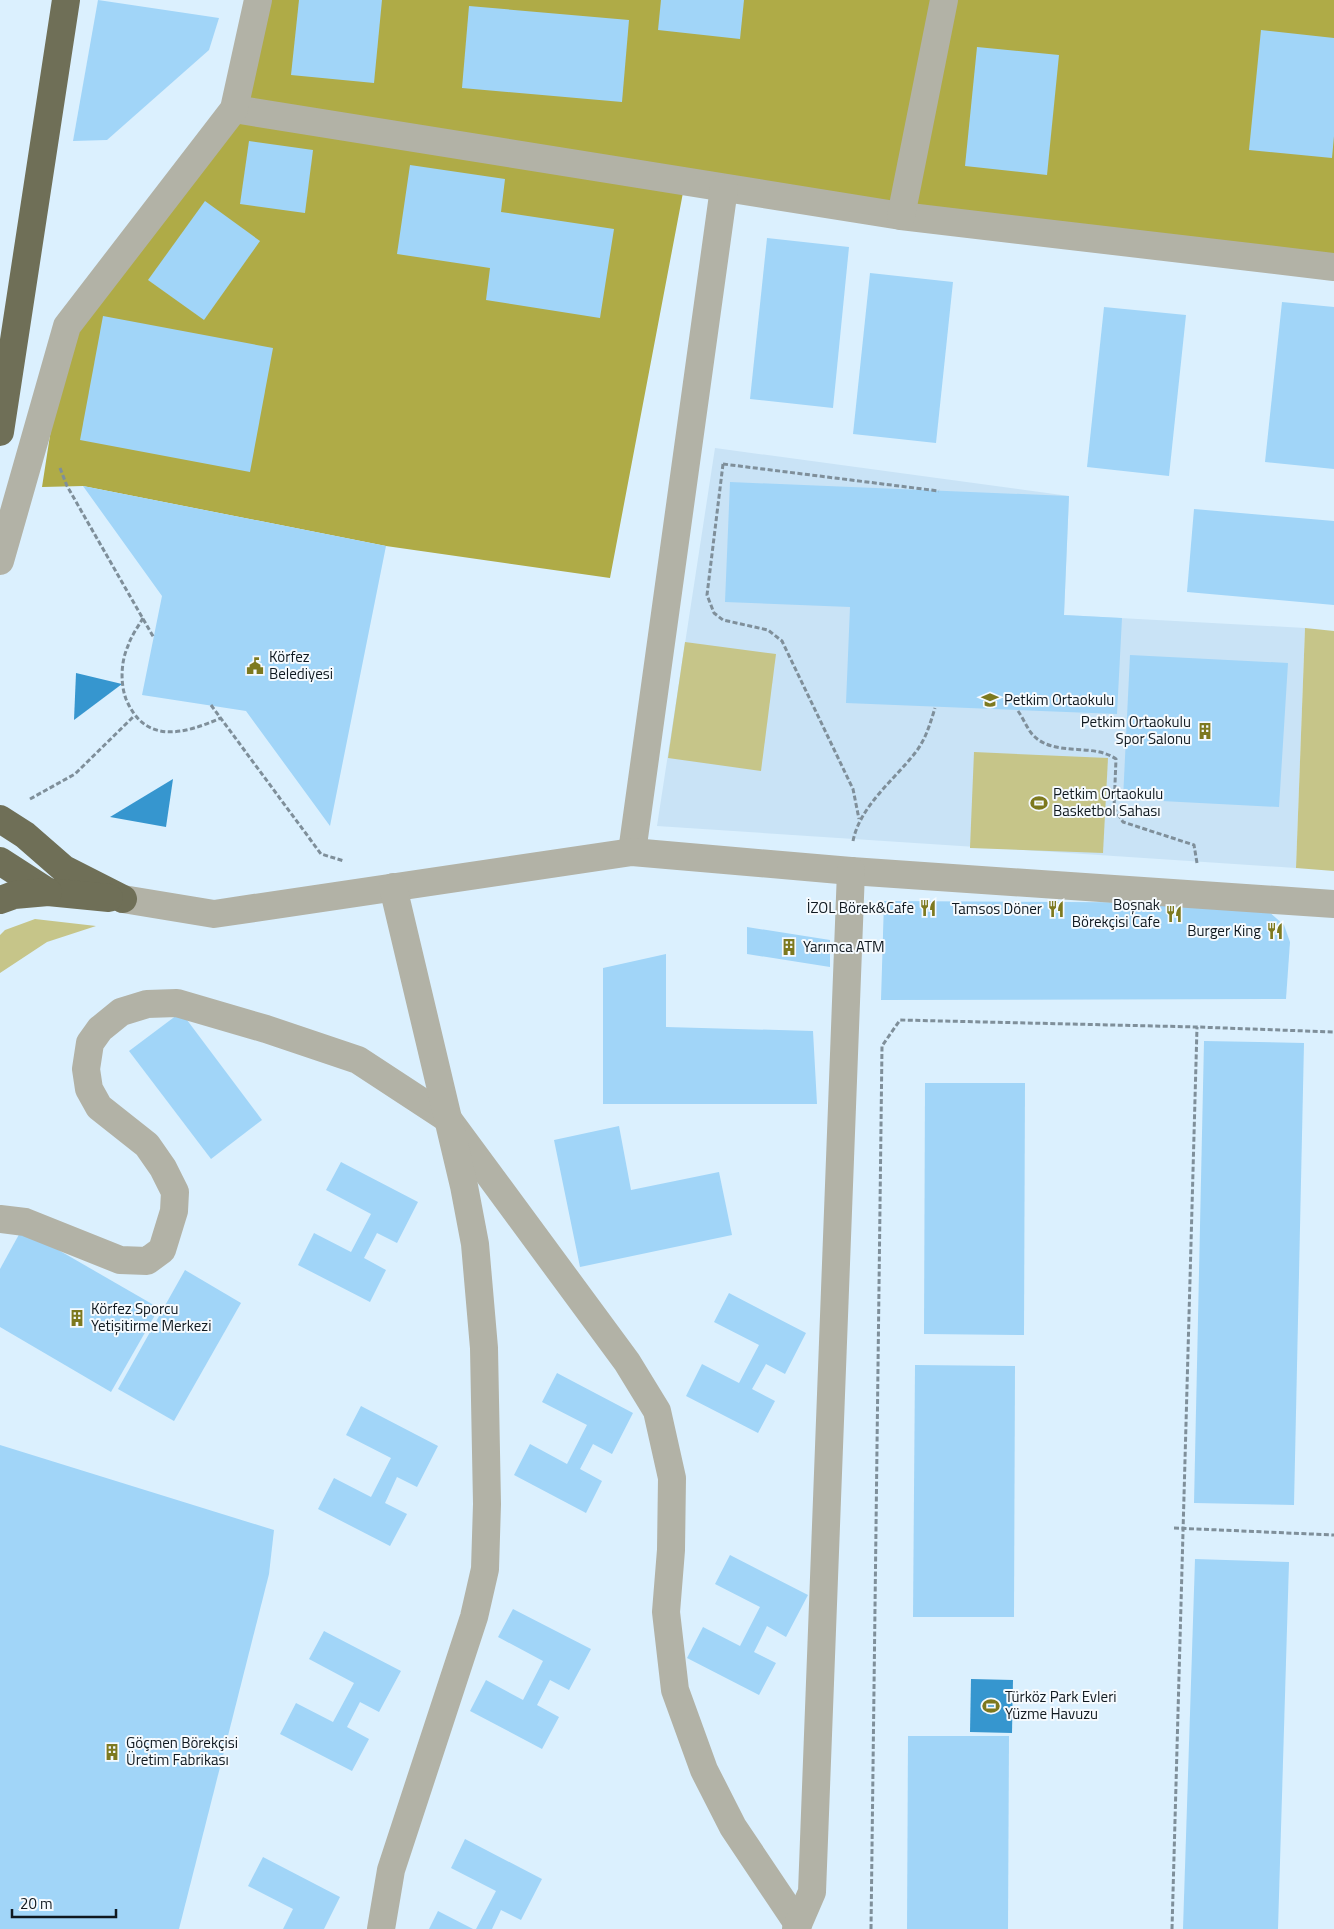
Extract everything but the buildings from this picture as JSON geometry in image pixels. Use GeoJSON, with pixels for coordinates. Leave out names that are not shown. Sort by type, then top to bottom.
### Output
{"type":"FeatureCollection","features":[{"type":"Feature","properties":{"kind":"highway"},"geometry":{"type":"LineString","coordinates":[[0,432],[66,0]]}},
{"type":"Feature","properties":{"kind":"highway"},"geometry":{"type":"LineString","coordinates":[[0,819],[25,835],[64,869],[123,899]]}},
{"type":"Feature","properties":{"kind":"highway"},"geometry":{"type":"LineString","coordinates":[[0,861],[48,892]]}},
{"type":"Feature","properties":{"kind":"highway"},"geometry":{"type":"LineString","coordinates":[[0,900],[14,895],[48,892],[123,899]]}},
{"type":"Feature","properties":{"kind":"street"},"geometry":{"type":"LineString","coordinates":[[0,561],[67,326],[234,109],[258,0]]}},
{"type":"Feature","properties":{"kind":"street"},"geometry":{"type":"LineString","coordinates":[[901,216],[944,0]]}},
{"type":"Feature","properties":{"kind":"street"},"geometry":{"type":"LineString","coordinates":[[234,109],[901,216],[1334,267]]}},
{"type":"Feature","properties":{"kind":"street"},"geometry":{"type":"LineString","coordinates":[[632,852],[724,188]]}},
{"type":"Feature","properties":{"kind":"street"},"geometry":{"type":"LineString","coordinates":[[123,899],[214,914],[632,852],[851,871],[1334,904]]}},
{"type":"Feature","properties":{"kind":"street"},"geometry":{"type":"LineString","coordinates":[[797,1927],[812,1892],[851,871]]}},
{"type":"Feature","properties":{"kind":"street"},"geometry":{"type":"LineString","coordinates":[[381,1929],[391,1870],[474,1617],[485,1569],[487,1504],[484,1348],[475,1244],[448,1119],[393,887]]}},
{"type":"Feature","properties":{"kind":"street"},"geometry":{"type":"LineString","coordinates":[[0,1219],[25,1222],[120,1260],[147,1261],[162,1250],[174,1211],[175,1192],[163,1168],[147,1145],[99,1107],[88,1089],[86,1069],[90,1043],[100,1029],[121,1012],[147,1004],[176,1002],[266,1029],[358,1060],[448,1119],[628,1362],[657,1411],[672,1478],[671,1550],[666,1612],[675,1690],[704,1770],[733,1827],[797,1927]]}},
{"type":"Feature","properties":{"kind":"path"},"geometry":{"type":"LineString","coordinates":[[686,460],[938,491]]}},
{"type":"Feature","properties":{"kind":"path"},"geometry":{"type":"LineString","coordinates":[[723,464],[707,595],[714,613],[723,620],[768,630],[782,641],[853,788],[859,819]]}},
{"type":"Feature","properties":{"kind":"path"},"geometry":{"type":"LineString","coordinates":[[59,465],[67,486],[154,638]]}},
{"type":"Feature","properties":{"kind":"path"},"geometry":{"type":"LineString","coordinates":[[143,618],[127,646],[122,684],[134,716],[145,726],[157,731],[179,732],[197,728],[221,718]]}},
{"type":"Feature","properties":{"kind":"path"},"geometry":{"type":"LineString","coordinates":[[210,705],[321,854],[347,862]]}},
{"type":"Feature","properties":{"kind":"path"},"geometry":{"type":"LineString","coordinates":[[851,871],[853,839],[859,819],[916,752],[928,734],[935,708]]}},
{"type":"Feature","properties":{"kind":"path"},"geometry":{"type":"LineString","coordinates":[[1018,711],[1033,735],[1048,745],[1106,752],[1116,759],[1114,808],[1123,822],[1194,845],[1198,869]]}},
{"type":"Feature","properties":{"kind":"path"},"geometry":{"type":"LineString","coordinates":[[38,796],[75,774],[134,716]]}},
{"type":"Feature","properties":{"kind":"path"},"geometry":{"type":"LineString","coordinates":[[871,1929],[882,1046],[900,1020],[1334,1032]]}},
{"type":"Feature","properties":{"kind":"path"},"geometry":{"type":"LineString","coordinates":[[1172,1929],[1196,1027]]}},
{"type":"Feature","properties":{"kind":"path"},"geometry":{"type":"LineString","coordinates":[[1174,1528],[1334,1535]]}},
{"type":"Feature","properties":{"kind":"shaded area"},"geometry":{"type":"Polygon","coordinates":[[[258,0],[1334,0],[1334,267],[685,182],[610,578],[386,546],[83,486],[42,487],[67,326],[234,109],[258,0]]]}},
{"type":"Feature","properties":{"kind":"shaded area","name":"Petkim Ortaokulu"},"geometry":{"type":"Polygon","coordinates":[[[715,448],[1069,496],[1064,615],[1305,628],[1296,868],[657,826],[715,448]]]}},
{"type":"Feature","properties":{"kind":"shaded area"},"geometry":{"type":"Polygon","coordinates":[[[1305,628],[1334,631],[1334,871],[1296,868],[1305,628]]]}},
{"type":"Feature","properties":{"kind":"shaded area"},"geometry":{"type":"Polygon","coordinates":[[[685,642],[776,654],[761,771],[668,758],[685,642]]]}},
{"type":"Feature","properties":{"kind":"shaded area","name":"Petkim Ortaokulu Basketbol Sahası"},"geometry":{"type":"Polygon","coordinates":[[[974,752],[1108,758],[1103,853],[970,848],[974,752]]]}},
{"type":"Feature","properties":{"kind":"shaded area"},"geometry":{"type":"Polygon","coordinates":[[[35,919],[96,926],[47,942],[0,973],[0,935],[5,930],[35,919]]]}},
{"type":"Feature","properties":{"kind":"water"},"geometry":{"type":"Polygon","coordinates":[[[76,673],[122,684],[74,720],[76,673]]]}},
{"type":"Feature","properties":{"kind":"water"},"geometry":{"type":"Polygon","coordinates":[[[173,779],[166,827],[110,817],[173,779]]]}},
{"type":"Feature","properties":{"kind":"water","name":"Türköz Park Evleri Yüzme Havuzu"},"geometry":{"type":"Polygon","coordinates":[[[971,1679],[1013,1680],[1012,1733],[970,1732],[971,1679]]]}},
{"type":"Feature","properties":{"kind":"place","name":"Körfez Belediyesi"},"geometry":{"type":"Point","coordinates":[255,666]}},
{"type":"Feature","properties":{"kind":"place","name":"Petkim Ortaokulu"},"geometry":{"type":"Point","coordinates":[990,700]}},
{"type":"Feature","properties":{"kind":"place","name":"Petkim Ortaokulu Spor Salonu"},"geometry":{"type":"Point","coordinates":[1205,731]}},
{"type":"Feature","properties":{"kind":"place","name":"Petkim Ortaokulu Basketbol Sahası"},"geometry":{"type":"Point","coordinates":[1039,803]}},
{"type":"Feature","properties":{"kind":"place","name":"İZOL Börek&Cafe"},"geometry":{"type":"Point","coordinates":[928,908]}},
{"type":"Feature","properties":{"kind":"place","name":"Tamsos Döner"},"geometry":{"type":"Point","coordinates":[1056,909]}},
{"type":"Feature","properties":{"kind":"place","name":"Boşnak Börekçisi Cafe"},"geometry":{"type":"Point","coordinates":[1174,914]}},
{"type":"Feature","properties":{"kind":"place","name":"Burger King"},"geometry":{"type":"Point","coordinates":[1275,931]}},
{"type":"Feature","properties":{"kind":"place","name":"Yarımca ATM"},"geometry":{"type":"Point","coordinates":[789,947]}},
{"type":"Feature","properties":{"kind":"place","name":"Körfez Sporcu Yetişitirme Merkezi"},"geometry":{"type":"Point","coordinates":[77,1318]}},
{"type":"Feature","properties":{"kind":"place","name":"Türköz Park Evleri Yüzme Havuzu"},"geometry":{"type":"Point","coordinates":[991,1706]}},
{"type":"Feature","properties":{"kind":"place","name":"Göçmen Börekçisi Üretim Fabrikası"},"geometry":{"type":"Point","coordinates":[112,1752]}}]}
